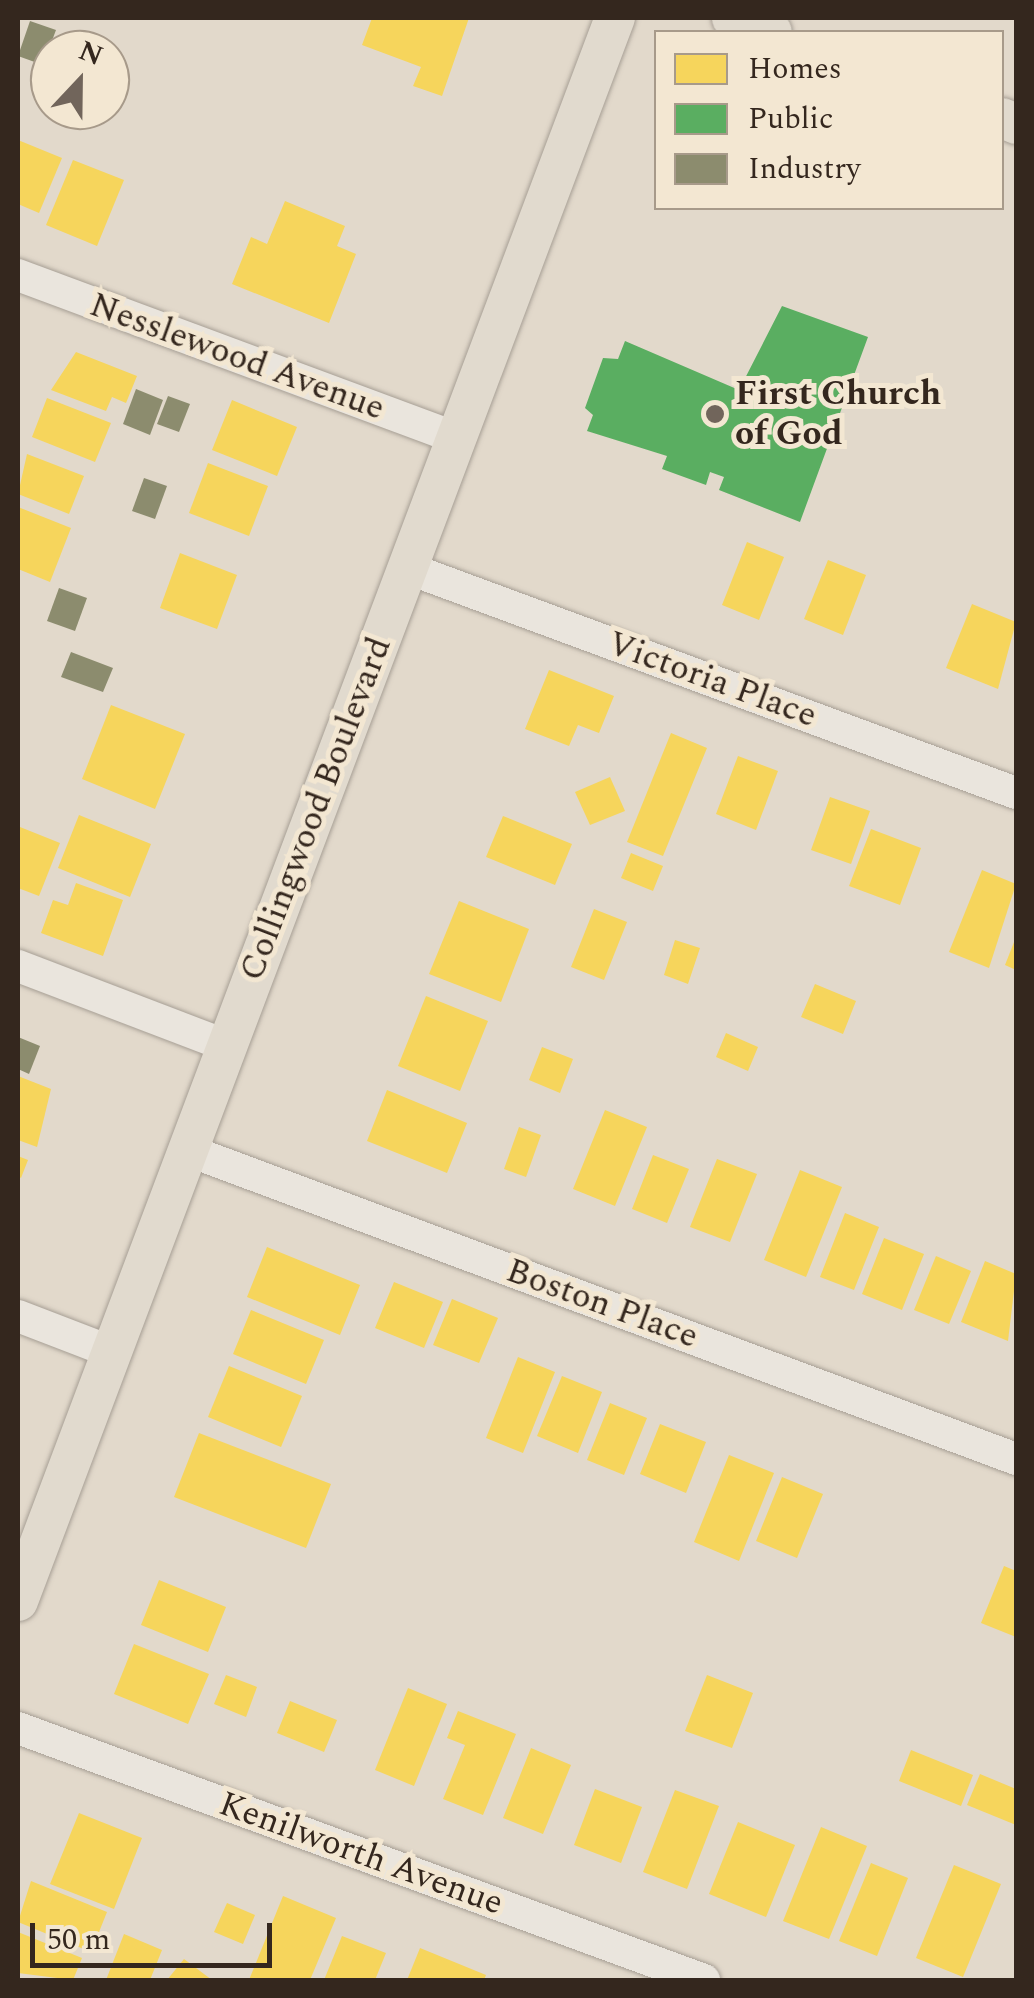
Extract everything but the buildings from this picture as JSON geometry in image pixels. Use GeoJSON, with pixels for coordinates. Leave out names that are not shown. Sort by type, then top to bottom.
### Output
{"type":"FeatureCollection","features":[{"type":"Feature","properties":{"kind":"main road","name":"Collingwood Boulevard"},"geometry":{"type":"LineString","coordinates":[[18,1601],[616,18]]}},
{"type":"Feature","properties":{"kind":"main road"},"geometry":{"type":"LineString","coordinates":[[732,18],[766,30]]}},
{"type":"Feature","properties":{"kind":"street","name":"Nesslewood Avenue"},"geometry":{"type":"LineString","coordinates":[[21,287],[456,438]]}},
{"type":"Feature","properties":{"kind":"street","name":"Victoria Place"},"geometry":{"type":"LineString","coordinates":[[407,568],[1016,793]]}},
{"type":"Feature","properties":{"kind":"street"},"geometry":{"type":"LineString","coordinates":[[18,966],[227,1046]]}},
{"type":"Feature","properties":{"kind":"street","name":"Boston Place"},"geometry":{"type":"LineString","coordinates":[[188,1150],[1016,1459]]}},
{"type":"Feature","properties":{"kind":"street"},"geometry":{"type":"LineString","coordinates":[[18,1316],[112,1352]]}},
{"type":"Feature","properties":{"kind":"street","name":"Kenilworth Avenue"},"geometry":{"type":"LineString","coordinates":[[18,1728],[704,1980]]}},
{"type":"Feature","properties":{"kind":"place","name":"First Church of God"},"geometry":{"type":"Point","coordinates":[715,414]}}]}
